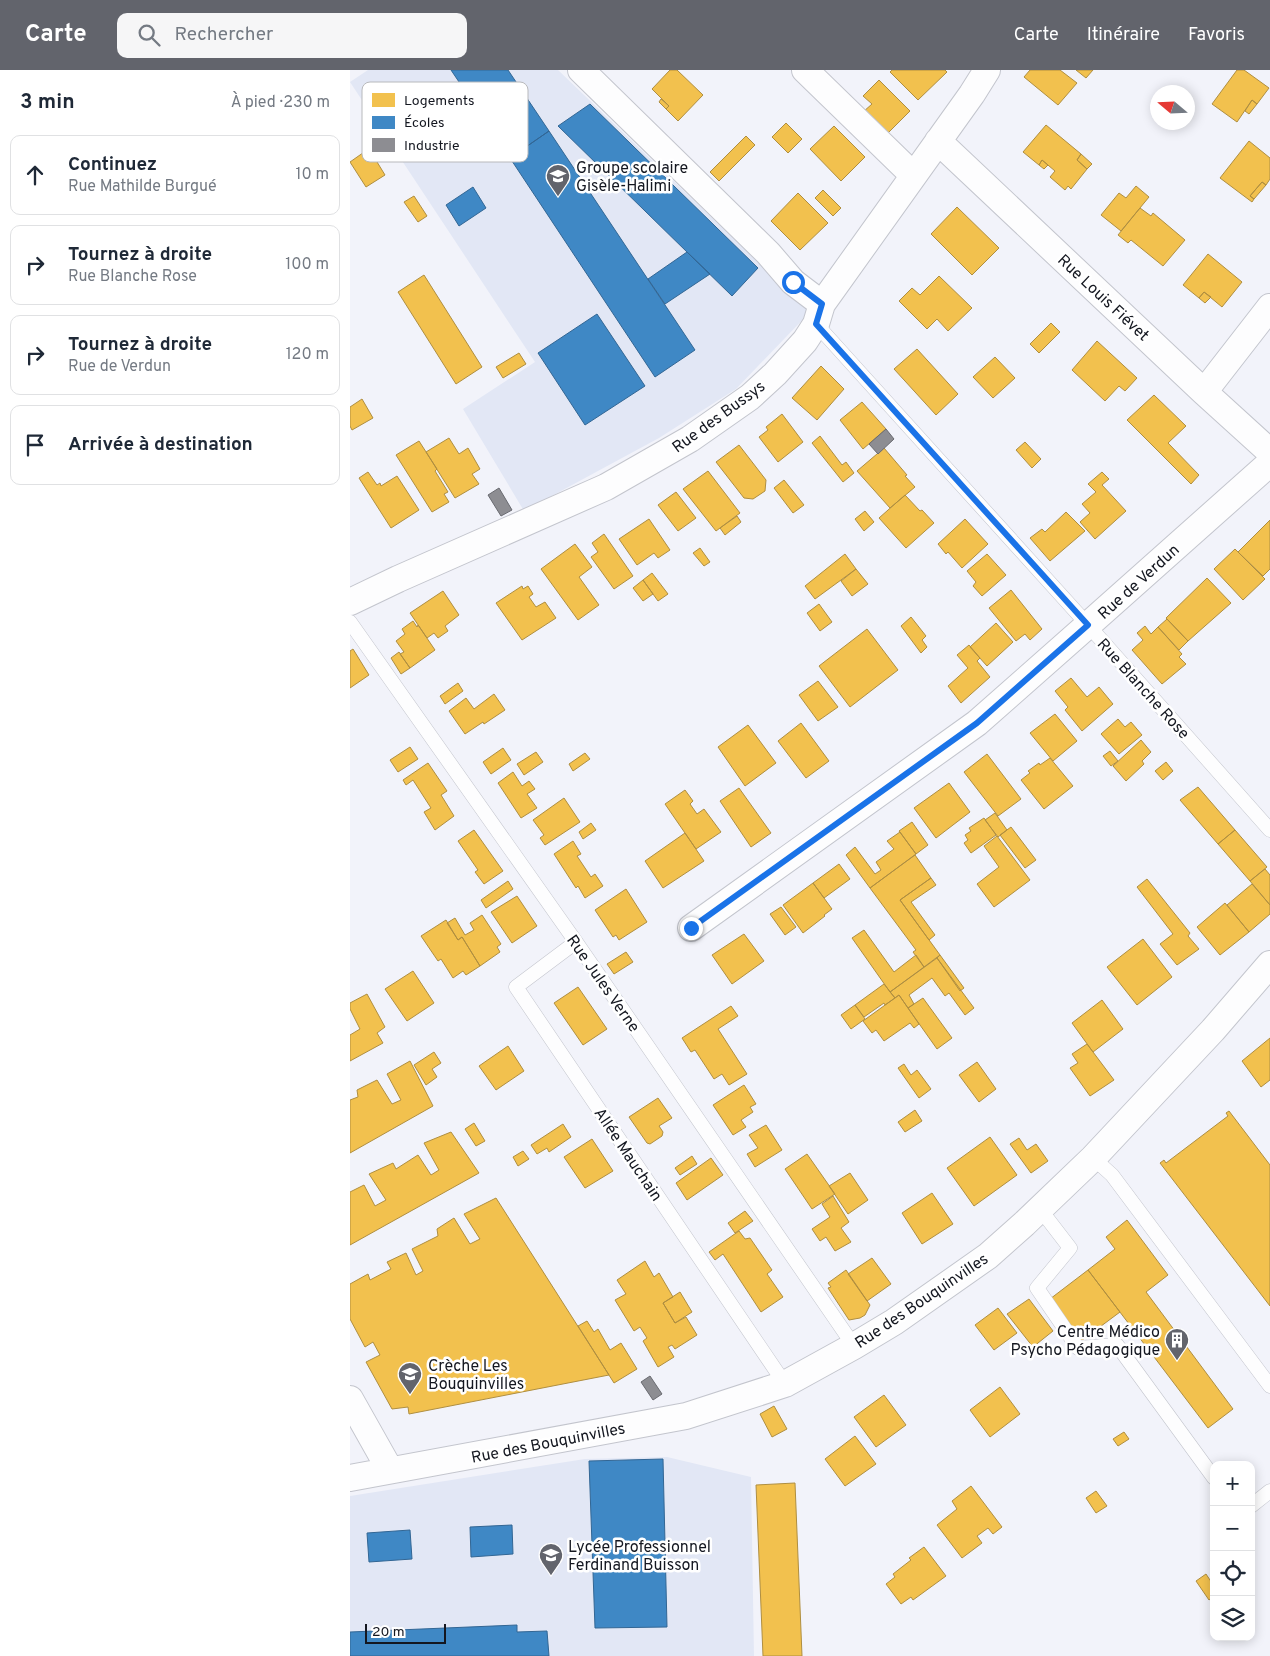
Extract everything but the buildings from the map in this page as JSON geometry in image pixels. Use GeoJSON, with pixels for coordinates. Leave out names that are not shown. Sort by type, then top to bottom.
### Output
{"type":"FeatureCollection","features":[{"type":"Feature","properties":{"kind":"street"},"geometry":{"type":"LineString","coordinates":[[581,70],[768,253],[819,314]]}},
{"type":"Feature","properties":{"kind":"street"},"geometry":{"type":"LineString","coordinates":[[806,70],[913,175]]}},
{"type":"Feature","properties":{"kind":"street","name":"Rue des Bussys"},"geometry":{"type":"LineString","coordinates":[[350,602],[606,487],[661,457],[750,396],[775,374],[805,341],[819,314],[987,70]]}},
{"type":"Feature","properties":{"kind":"street","name":"Rue Louis Fiévet"},"geometry":{"type":"LineString","coordinates":[[938,142],[1270,452]]}},
{"type":"Feature","properties":{"kind":"street"},"geometry":{"type":"LineString","coordinates":[[1204,392],[1270,307]]}},
{"type":"Feature","properties":{"kind":"street","name":"Rue de Verdun"},"geometry":{"type":"LineString","coordinates":[[691,928],[977,723],[1270,463]]}},
{"type":"Feature","properties":{"kind":"street","name":"Rue des Bouquinvilles"},"geometry":{"type":"LineString","coordinates":[[350,1478],[686,1416],[784,1384],[854,1346],[894,1322],[988,1256],[1040,1209],[1094,1158],[1213,1030],[1270,964]]}},
{"type":"Feature","properties":{"kind":"street"},"geometry":{"type":"LineString","coordinates":[[350,1398],[390,1470]]}},
{"type":"Feature","properties":{"kind":"lane","name":"Rue Blanche Rose"},"geometry":{"type":"LineString","coordinates":[[819,314],[1088,625],[1270,830]]}},
{"type":"Feature","properties":{"kind":"lane","name":"Rue Jules Verne"},"geometry":{"type":"LineString","coordinates":[[350,622],[576,942],[854,1346]]}},
{"type":"Feature","properties":{"kind":"lane","name":"Allée Mauchain"},"geometry":{"type":"LineString","coordinates":[[576,942],[516,987],[784,1384]]}},
{"type":"Feature","properties":{"kind":"lane"},"geometry":{"type":"LineString","coordinates":[[1094,1158],[1112,1175],[1270,1386]]}},
{"type":"Feature","properties":{"kind":"lane"},"geometry":{"type":"LineString","coordinates":[[1040,1209],[1070,1248],[1037,1288],[1078,1348],[1117,1345],[1210,1473]]}},
{"type":"Feature","properties":{"kind":"lane"},"geometry":{"type":"LineString","coordinates":[[1255,1503],[1270,1491]]}},
{"type":"Feature","properties":{"kind":"shaded area","name":"Groupe scolaire Gisèle-Halimi"},"geometry":{"type":"Polygon","coordinates":[[[368,70],[558,70],[810,312],[736,389],[659,438],[524,511],[463,409],[535,362],[403,162],[528,162],[528,82],[362,82],[362,100],[350,82],[368,70]]]}},
{"type":"Feature","properties":{"kind":"shaded area","name":"Lycée Professionnel Ferdinand Buisson"},"geometry":{"type":"Polygon","coordinates":[[[667,1457],[751,1477],[754,1656],[350,1656],[350,1496],[585,1459],[667,1457]]]}},
{"type":"Feature","properties":{"kind":"place","name":"Groupe scolaire Gisèle-Halimi"},"geometry":{"type":"Point","coordinates":[558,197]}},
{"type":"Feature","properties":{"kind":"place","name":"Centre Médico Psycho Pédagogique"},"geometry":{"type":"Point","coordinates":[1177,1361]}},
{"type":"Feature","properties":{"kind":"place","name":"Crèche Les Bouquinvilles"},"geometry":{"type":"Point","coordinates":[410,1395]}},
{"type":"Feature","properties":{"kind":"place","name":"Lycée Professionnel Ferdinand Buisson"},"geometry":{"type":"Point","coordinates":[551,1576]}},
{"type":"Feature","properties":{"kind":"route"},"geometry":{"type":"LineString","coordinates":[[691,928],[977,723],[1088,625],[816,324],[822,304],[793,282]]}}]}
